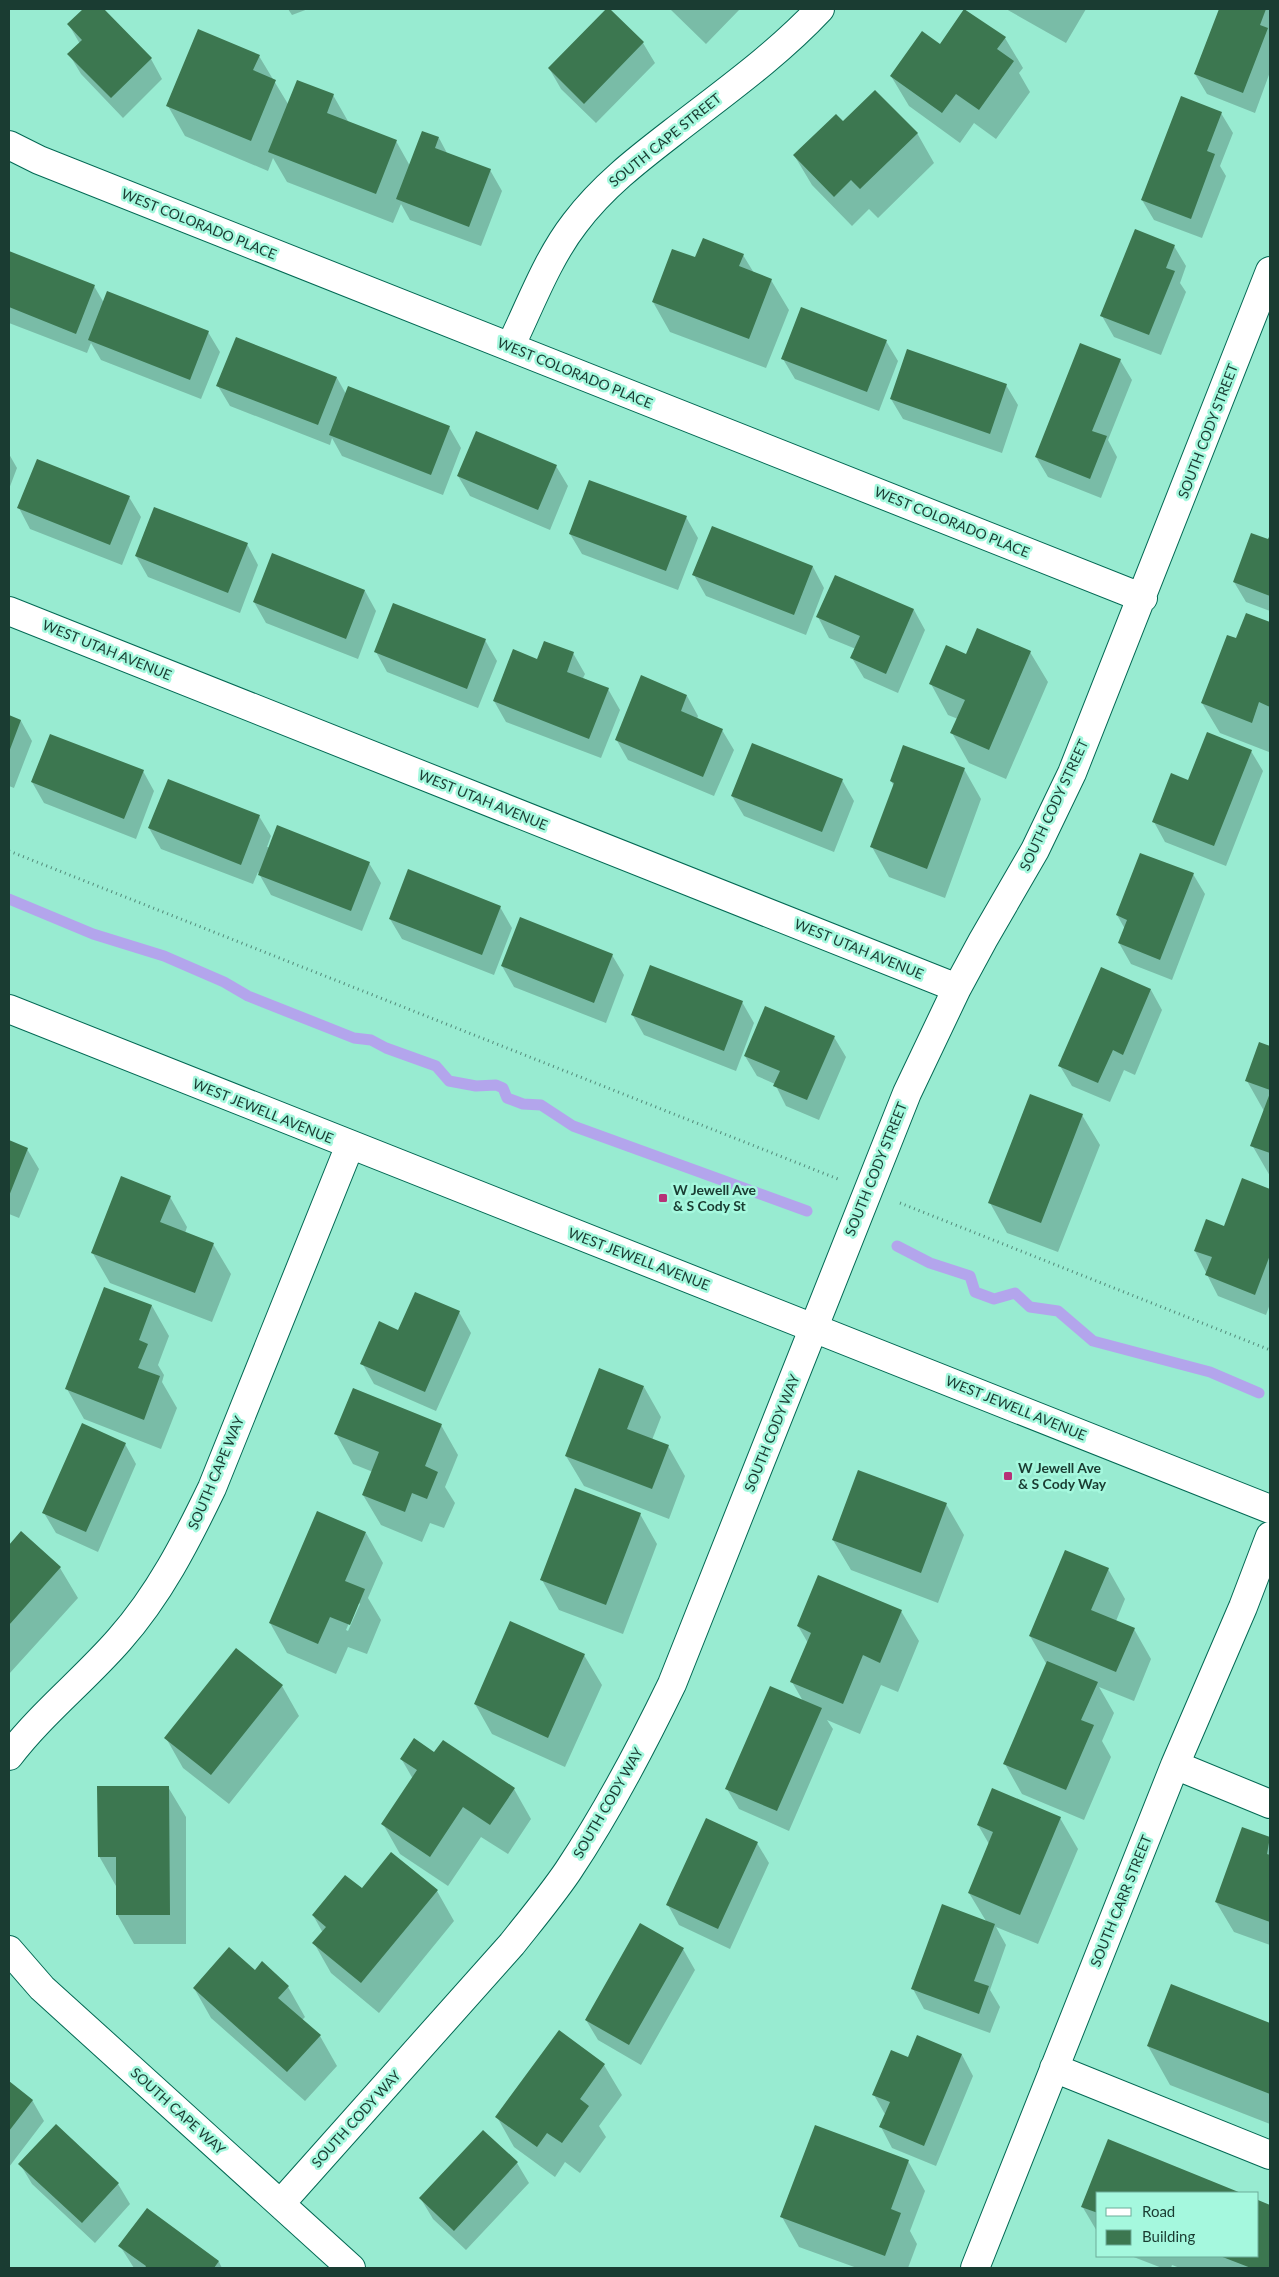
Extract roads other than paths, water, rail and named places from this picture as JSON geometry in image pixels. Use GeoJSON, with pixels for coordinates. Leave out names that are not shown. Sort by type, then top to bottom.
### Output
{"type":"FeatureCollection","features":[{"type":"Feature","properties":{"kind":"street","name":"SOUTH CAPE STREET"},"geometry":{"type":"LineString","coordinates":[[510,347],[558,247],[575,223],[604,189],[638,159],[751,71],[820,9]]}},
{"type":"Feature","properties":{"kind":"street","name":"WEST COLORADO PLACE"},"geometry":{"type":"LineString","coordinates":[[9,145],[39,160],[1143,598]]}},
{"type":"Feature","properties":{"kind":"street","name":"SOUTH CODY STREET"},"geometry":{"type":"LineString","coordinates":[[813,1328],[907,1093],[957,988],[1036,850],[1072,772],[1143,598],[1270,271]]}},
{"type":"Feature","properties":{"kind":"street","name":"WEST UTAH AVENUE"},"geometry":{"type":"LineString","coordinates":[[9,611],[957,988]]}},
{"type":"Feature","properties":{"kind":"street","name":"WEST JEWELL AVENUE"},"geometry":{"type":"LineString","coordinates":[[9,1009],[1270,1508]]}},
{"type":"Feature","properties":{"kind":"street","name":"SOUTH CAPE WAY"},"geometry":{"type":"LineString","coordinates":[[9,1756],[120,1639],[168,1574],[191,1533],[212,1488],[350,1145]]}},
{"type":"Feature","properties":{"kind":"street","name":"SOUTH CODY WAY"},"geometry":{"type":"LineString","coordinates":[[281,2203],[512,1944],[567,1873],[593,1833],[643,1743],[672,1684],[813,1328]]}},
{"type":"Feature","properties":{"kind":"street","name":"SOUTH CARR STREET"},"geometry":{"type":"LineString","coordinates":[[975,2268],[1175,1765],[1243,1608],[1270,1536]]}},
{"type":"Feature","properties":{"kind":"street"},"geometry":{"type":"LineString","coordinates":[[1175,1765],[1270,1804]]}},
{"type":"Feature","properties":{"kind":"street","name":"SOUTH CAPE WAY"},"geometry":{"type":"LineString","coordinates":[[9,1950],[42,1988],[352,2268]]}},
{"type":"Feature","properties":{"kind":"street"},"geometry":{"type":"LineString","coordinates":[[1054,2068],[1270,2155]]}},
{"type":"Feature","properties":{"kind":"waterway"},"geometry":{"type":"LineString","coordinates":[[9,899],[93,934],[164,956],[224,982],[248,996],[354,1038],[371,1040],[386,1048],[436,1066],[449,1081],[476,1086],[496,1085],[503,1088],[507,1098],[523,1104],[541,1105],[573,1126],[807,1211]]}},
{"type":"Feature","properties":{"kind":"waterway"},"geometry":{"type":"LineString","coordinates":[[897,1246],[930,1263],[970,1276],[975,1292],[994,1299],[1015,1293],[1030,1307],[1058,1311],[1093,1341],[1210,1372],[1259,1393]]}},
{"type":"Feature","properties":{"kind":"place","name":"W Jewell Ave & S Cody St"},"geometry":{"type":"Point","coordinates":[663,1198]}},
{"type":"Feature","properties":{"kind":"place","name":"W Jewell Ave & S Cody Way"},"geometry":{"type":"Point","coordinates":[1008,1476]}}]}
